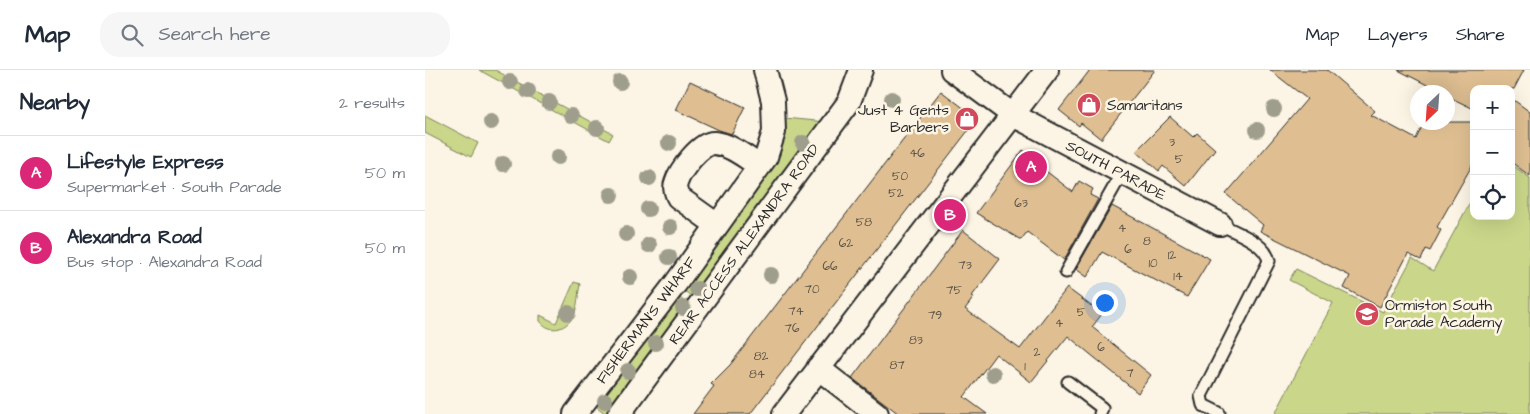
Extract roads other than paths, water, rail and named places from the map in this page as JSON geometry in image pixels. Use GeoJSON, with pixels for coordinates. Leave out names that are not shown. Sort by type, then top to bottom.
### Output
{"type":"FeatureCollection","features":[{"type":"Feature","properties":{"kind":"street","name":"FISHERMAN'S WHARF"},"geometry":{"type":"LineString","coordinates":[[575,414],[717,225],[766,156],[774,132],[773,102],[765,70]]}},
{"type":"Feature","properties":{"kind":"street","name":"REAR ACCESS ALEXANDRA ROAD"},"geometry":{"type":"LineString","coordinates":[[619,414],[849,102],[861,70]]}},
{"type":"Feature","properties":{"kind":"street"},"geometry":{"type":"LineString","coordinates":[[952,70],[1013,115]]}},
{"type":"Feature","properties":{"kind":"street"},"geometry":{"type":"LineString","coordinates":[[784,414],[1047,70]]}},
{"type":"Feature","properties":{"kind":"street","name":"SOUTH PARADE"},"geometry":{"type":"LineString","coordinates":[[1013,115],[1220,224]]}},
{"type":"Feature","properties":{"kind":"street"},"geometry":{"type":"LineString","coordinates":[[717,225],[678,197],[675,190],[676,182],[699,149],[707,143],[717,143],[759,166]]}},
{"type":"Feature","properties":{"kind":"street"},"geometry":{"type":"LineString","coordinates":[[818,368],[877,414]]}},
{"type":"Feature","properties":{"kind":"lane"},"geometry":{"type":"LineString","coordinates":[[1066,272],[1122,173]]}},
{"type":"Feature","properties":{"kind":"lane"},"geometry":{"type":"LineString","coordinates":[[1219,413],[1203,405],[1201,396],[1269,261],[1267,252],[1261,246],[1220,224]]}},
{"type":"Feature","properties":{"kind":"lane"},"geometry":{"type":"LineString","coordinates":[[1069,382],[1102,408],[1100,414]]}},
{"type":"Feature","properties":{"kind":"place","name":"Samaritans"},"geometry":{"type":"Point","coordinates":[1089,105]}},
{"type":"Feature","properties":{"kind":"place","name":"Just 4 Gents Barbers"},"geometry":{"type":"Point","coordinates":[967,119]}},
{"type":"Feature","properties":{"kind":"place","name":"Lifestyle Express"},"geometry":{"type":"Point","coordinates":[1031,167]}},
{"type":"Feature","properties":{"kind":"place","name":"Alexandra Road"},"geometry":{"type":"Point","coordinates":[950,215]}},
{"type":"Feature","properties":{"kind":"place","name":"Ormiston South Parade Academy"},"geometry":{"type":"Point","coordinates":[1367,314]}}]}
